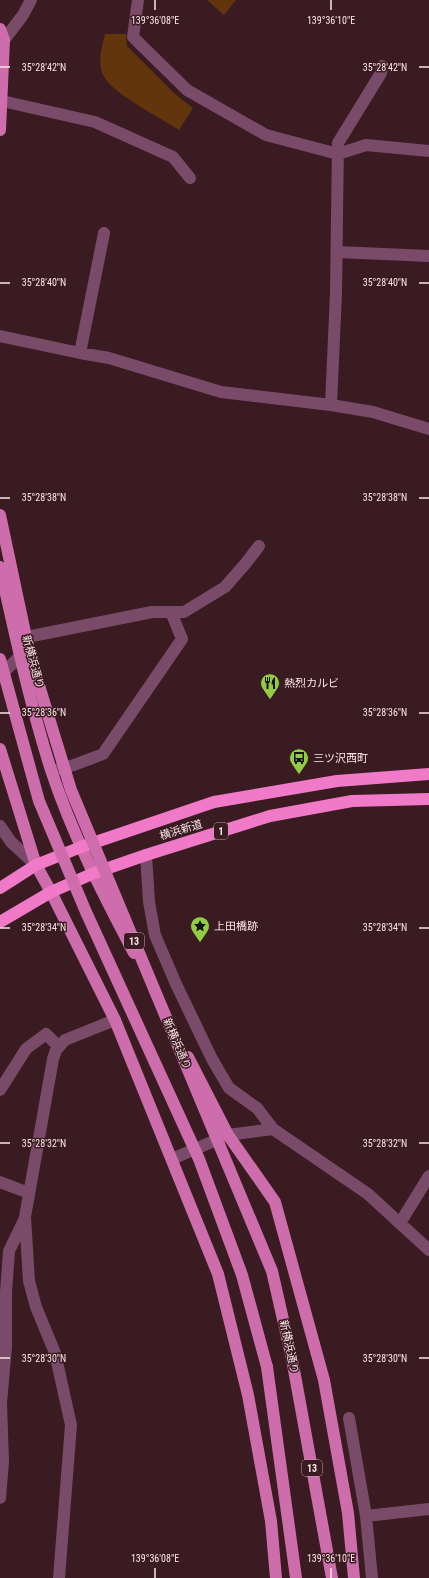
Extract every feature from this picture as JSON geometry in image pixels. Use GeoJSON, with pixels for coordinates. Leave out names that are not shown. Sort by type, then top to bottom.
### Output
{"type":"FeatureCollection","features":[{"type":"Feature","properties":{"kind":"highway","name":"横浜新道"},"geometry":{"type":"LineString","coordinates":[[0,888],[36,865],[81,847],[214,802],[337,781],[429,774]]}},
{"type":"Feature","properties":{"kind":"highway","name":"横浜新道"},"geometry":{"type":"LineString","coordinates":[[0,922],[51,892],[94,873],[270,816],[352,801],[429,799]]}},
{"type":"Feature","properties":{"kind":"main road"},"geometry":{"type":"LineString","coordinates":[[0,130],[2,101],[2,35]]}},
{"type":"Feature","properties":{"kind":"main road","name":"新横浜通り"},"geometry":{"type":"LineString","coordinates":[[0,515],[30,656],[71,790],[272,1271],[292,1358],[332,1578]]}},
{"type":"Feature","properties":{"kind":"main road"},"geometry":{"type":"LineString","coordinates":[[0,567],[19,657],[52,771],[81,847],[228,1136],[275,1202],[324,1380],[348,1513],[354,1578]]}},
{"type":"Feature","properties":{"kind":"main road"},"geometry":{"type":"LineString","coordinates":[[0,659],[39,801],[86,912],[199,1159],[242,1275],[267,1367],[296,1578]]}},
{"type":"Feature","properties":{"kind":"main road"},"geometry":{"type":"LineString","coordinates":[[0,749],[36,865],[115,1020],[218,1274],[248,1395],[271,1521],[276,1578]]}},
{"type":"Feature","properties":{"kind":"street"},"geometry":{"type":"LineString","coordinates":[[2,35],[24,15],[31,0]]}},
{"type":"Feature","properties":{"kind":"street"},"geometry":{"type":"LineString","coordinates":[[138,0],[133,37],[187,90],[266,135],[338,154],[366,145],[429,151]]}},
{"type":"Feature","properties":{"kind":"street"},"geometry":{"type":"LineString","coordinates":[[331,405],[336,293],[338,143],[381,73],[382,66]]}},
{"type":"Feature","properties":{"kind":"street"},"geometry":{"type":"LineString","coordinates":[[2,101],[95,122],[173,157],[190,178]]}},
{"type":"Feature","properties":{"kind":"street"},"geometry":{"type":"LineString","coordinates":[[80,353],[104,233]]}},
{"type":"Feature","properties":{"kind":"street"},"geometry":{"type":"LineString","coordinates":[[337,252],[429,256]]}},
{"type":"Feature","properties":{"kind":"street"},"geometry":{"type":"LineString","coordinates":[[0,336],[109,358],[221,392],[331,405],[373,412],[429,429]]}},
{"type":"Feature","properties":{"kind":"street"},"geometry":{"type":"LineString","coordinates":[[16,640],[152,612],[184,612],[225,587],[259,546]]}},
{"type":"Feature","properties":{"kind":"street"},"geometry":{"type":"LineString","coordinates":[[52,771],[74,765],[103,754],[182,639],[171,612]]}},
{"type":"Feature","properties":{"kind":"street"},"geometry":{"type":"LineString","coordinates":[[0,676],[19,657]]}},
{"type":"Feature","properties":{"kind":"street"},"geometry":{"type":"LineString","coordinates":[[0,826],[11,842],[36,865]]}},
{"type":"Feature","properties":{"kind":"street"},"geometry":{"type":"LineString","coordinates":[[146,855],[149,902],[155,935],[176,984],[212,1059],[229,1088],[257,1108],[273,1129],[368,1194],[429,1250]]}},
{"type":"Feature","properties":{"kind":"street"},"geometry":{"type":"LineString","coordinates":[[0,1498],[3,1462],[1,1403],[6,1347],[6,1292],[9,1251],[25,1217],[53,1059],[56,1050],[65,1040],[115,1020]]}},
{"type":"Feature","properties":{"kind":"street"},"geometry":{"type":"LineString","coordinates":[[0,1090],[26,1049],[46,1034],[59,1047]]}},
{"type":"Feature","properties":{"kind":"street"},"geometry":{"type":"LineString","coordinates":[[172,1159],[228,1136],[273,1129]]}},
{"type":"Feature","properties":{"kind":"street"},"geometry":{"type":"LineString","coordinates":[[400,1223],[429,1176]]}},
{"type":"Feature","properties":{"kind":"street"},"geometry":{"type":"LineString","coordinates":[[0,1182],[30,1193]]}},
{"type":"Feature","properties":{"kind":"street"},"geometry":{"type":"LineString","coordinates":[[25,1217],[29,1281],[36,1307],[56,1354],[71,1425],[59,1578]]}},
{"type":"Feature","properties":{"kind":"street"},"geometry":{"type":"LineString","coordinates":[[349,1418],[366,1516],[372,1578]]}},
{"type":"Feature","properties":{"kind":"street"},"geometry":{"type":"LineString","coordinates":[[366,1516],[429,1509]]}},
{"type":"Feature","properties":{"kind":"shaded area"},"geometry":{"type":"Polygon","coordinates":[[[207,0],[236,0],[224,15],[207,0]]]}},
{"type":"Feature","properties":{"kind":"shaded area"},"geometry":{"type":"Polygon","coordinates":[[[105,34],[126,34],[127,46],[176,95],[193,108],[179,130],[125,97],[107,81],[102,73],[100,63],[105,34]]]}},
{"type":"Feature","properties":{"kind":"place","name":"熱烈カルビ"},"geometry":{"type":"Point","coordinates":[270,700]}},
{"type":"Feature","properties":{"kind":"place","name":"三ツ沢西町"},"geometry":{"type":"Point","coordinates":[299,775]}},
{"type":"Feature","properties":{"kind":"place","name":"上田橋跡"},"geometry":{"type":"Point","coordinates":[200,943]}}]}
